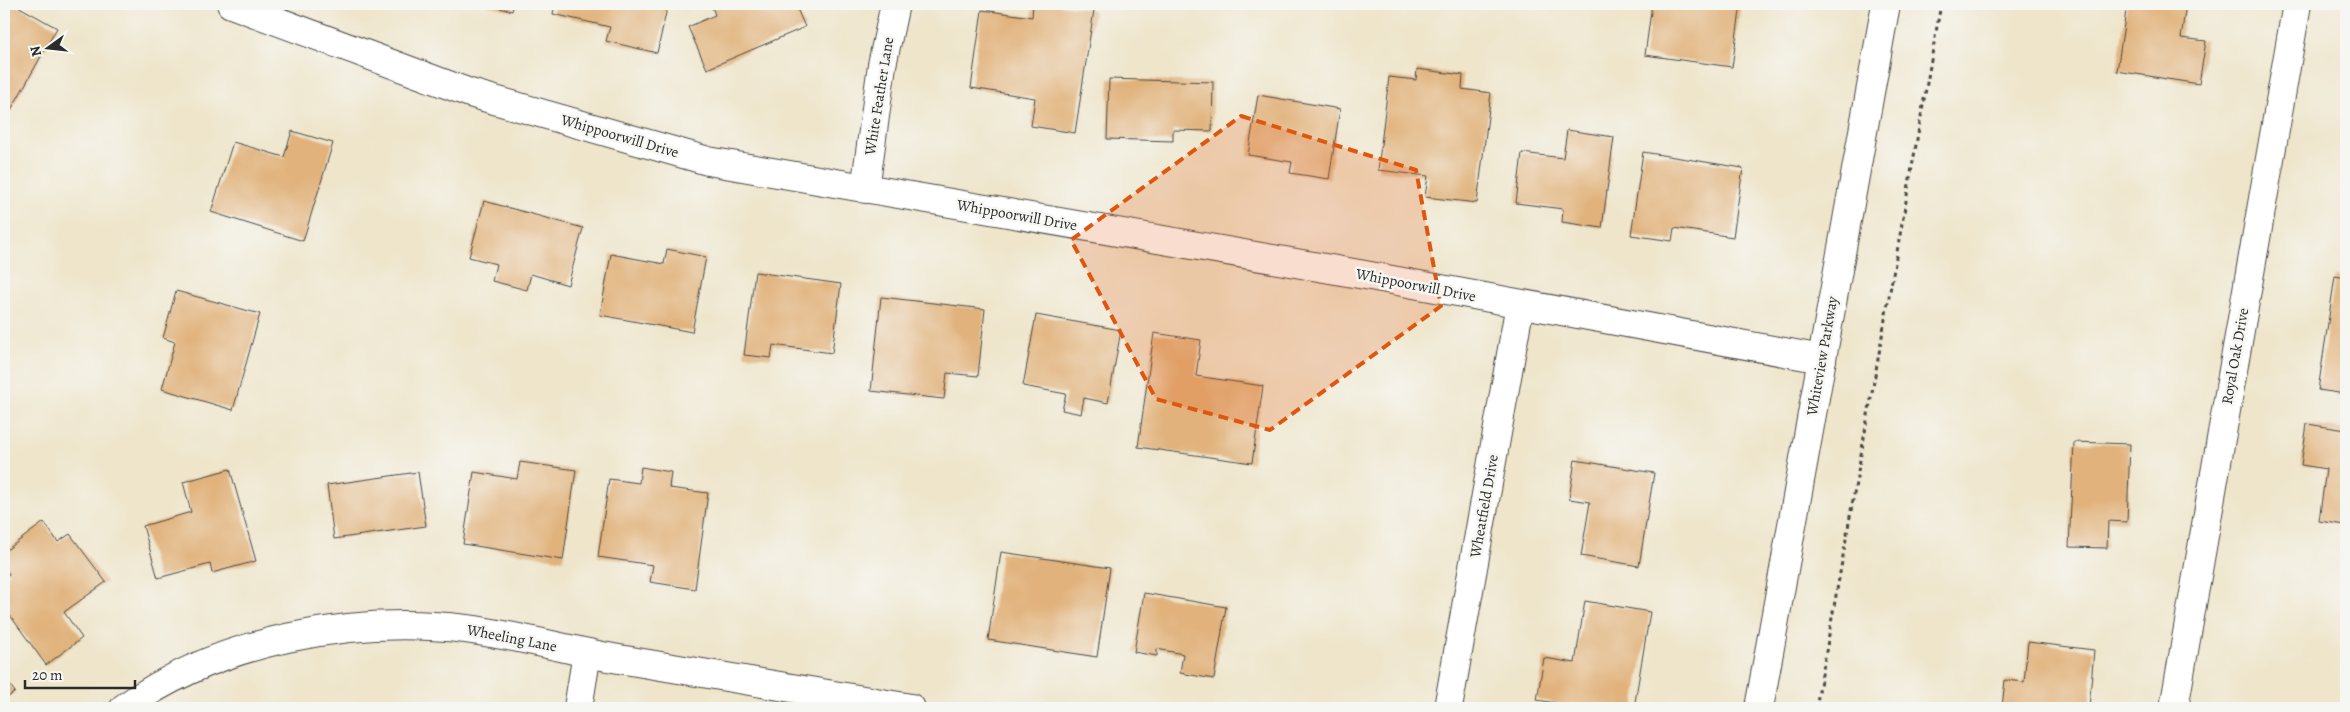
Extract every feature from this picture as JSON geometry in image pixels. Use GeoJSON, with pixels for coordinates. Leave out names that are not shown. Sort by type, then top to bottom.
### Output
{"type":"FeatureCollection","features":[{"type":"Feature","properties":{"kind":"street","name":"Whippoorwill Drive"},"geometry":{"type":"LineString","coordinates":[[231,4],[470,93],[708,161],[1364,275],[1822,359]]}},
{"type":"Feature","properties":{"kind":"street","name":"White Feather Lane"},"geometry":{"type":"LineString","coordinates":[[865,189],[882,65],[895,4]]}},
{"type":"Feature","properties":{"kind":"street","name":"Whiteview Parkway"},"geometry":{"type":"LineString","coordinates":[[1759,708],[1886,4]]}},
{"type":"Feature","properties":{"kind":"street","name":"Royal Oak Drive"},"geometry":{"type":"LineString","coordinates":[[2174,708],[2297,4]]}},
{"type":"Feature","properties":{"kind":"street","name":"Wheatfield Drive"},"geometry":{"type":"LineString","coordinates":[[1448,708],[1520,304]]}},
{"type":"Feature","properties":{"kind":"street","name":"Wheeling Lane"},"geometry":{"type":"LineString","coordinates":[[124,708],[183,674],[211,662],[280,640],[345,628],[411,624],[466,629],[587,653],[910,708]]}},
{"type":"Feature","properties":{"kind":"street"},"geometry":{"type":"LineString","coordinates":[[578,708],[587,653]]}},
{"type":"Feature","properties":{"kind":"path"},"geometry":{"type":"LineString","coordinates":[[1816,708],[1940,4]]}},
{"type":"Feature","properties":{"kind":"highlighted area"},"geometry":{"type":"Polygon","coordinates":[[[1241,116],[1416,170],[1441,306],[1270,430],[1156,399],[1071,240],[1241,116]]]}},
{"type":"Feature","properties":{"kind":"building"},"geometry":{"type":"Polygon","coordinates":[[[4,4],[14,4],[57,28],[7,117],[4,115],[4,4]]]}},
{"type":"Feature","properties":{"kind":"building"},"geometry":{"type":"Polygon","coordinates":[[[483,4],[514,4],[512,11],[483,4]]]}},
{"type":"Feature","properties":{"kind":"building"},"geometry":{"type":"Polygon","coordinates":[[[555,4],[668,4],[657,53],[606,41],[610,27],[553,14],[555,4]]]}},
{"type":"Feature","properties":{"kind":"building"},"geometry":{"type":"Polygon","coordinates":[[[711,4],[795,4],[805,27],[707,69],[688,27],[715,15],[711,4]]]}},
{"type":"Feature","properties":{"kind":"building"},"geometry":{"type":"Polygon","coordinates":[[[1033,4],[1053,4],[1094,10],[1075,133],[1031,126],[1035,98],[971,88],[982,10],[1032,17],[1033,4]]]}},
{"type":"Feature","properties":{"kind":"building"},"geometry":{"type":"Polygon","coordinates":[[[1652,4],[1741,4],[1732,67],[1645,55],[1652,4]]]}},
{"type":"Feature","properties":{"kind":"building"},"geometry":{"type":"Polygon","coordinates":[[[2127,4],[2186,4],[2181,38],[2206,41],[2199,84],[2117,71],[2127,4]]]}},
{"type":"Feature","properties":{"kind":"building"},"geometry":{"type":"Polygon","coordinates":[[[1417,69],[1463,75],[1462,89],[1491,93],[1477,203],[1425,197],[1428,176],[1378,170],[1389,77],[1416,80],[1417,69]]]}},
{"type":"Feature","properties":{"kind":"building"},"geometry":{"type":"Polygon","coordinates":[[[1109,79],[1213,82],[1212,131],[1173,130],[1173,141],[1107,139],[1109,79]]]}},
{"type":"Feature","properties":{"kind":"building"},"geometry":{"type":"Polygon","coordinates":[[[1258,95],[1340,109],[1329,179],[1290,173],[1292,162],[1248,155],[1258,95]]]}},
{"type":"Feature","properties":{"kind":"building"},"geometry":{"type":"Polygon","coordinates":[[[1567,130],[1614,137],[1602,228],[1562,222],[1563,209],[1516,203],[1522,153],[1563,158],[1567,130]]]}},
{"type":"Feature","properties":{"kind":"building"},"geometry":{"type":"Polygon","coordinates":[[[292,131],[333,143],[303,241],[211,212],[233,142],[284,157],[292,131]]]}},
{"type":"Feature","properties":{"kind":"building"},"geometry":{"type":"Polygon","coordinates":[[[1643,152],[1743,168],[1733,237],[1674,228],[1672,241],[1631,235],[1643,152]]]}},
{"type":"Feature","properties":{"kind":"building"},"geometry":{"type":"Polygon","coordinates":[[[484,201],[583,228],[568,285],[531,274],[527,290],[492,281],[496,264],[469,257],[484,201]]]}},
{"type":"Feature","properties":{"kind":"building"},"geometry":{"type":"Polygon","coordinates":[[[667,249],[706,257],[692,332],[600,315],[611,254],[664,264],[667,249]]]}},
{"type":"Feature","properties":{"kind":"building"},"geometry":{"type":"Polygon","coordinates":[[[755,272],[841,284],[832,353],[773,345],[771,358],[744,355],[755,272]]]}},
{"type":"Feature","properties":{"kind":"building"},"geometry":{"type":"Polygon","coordinates":[[[2335,276],[2346,278],[2346,394],[2318,390],[2335,276]]]}},
{"type":"Feature","properties":{"kind":"building"},"geometry":{"type":"Polygon","coordinates":[[[176,291],[260,314],[233,410],[162,389],[175,342],[163,338],[176,291]]]}},
{"type":"Feature","properties":{"kind":"building"},"geometry":{"type":"Polygon","coordinates":[[[881,297],[985,309],[978,376],[947,373],[944,399],[871,391],[881,297]]]}},
{"type":"Feature","properties":{"kind":"building"},"geometry":{"type":"Polygon","coordinates":[[[1036,315],[1121,330],[1108,403],[1084,398],[1081,414],[1062,410],[1066,394],[1023,386],[1036,315]]]}},
{"type":"Feature","properties":{"kind":"building"},"geometry":{"type":"Polygon","coordinates":[[[1154,333],[1201,340],[1196,376],[1263,386],[1252,463],[1138,447],[1154,333]]]}},
{"type":"Feature","properties":{"kind":"building"},"geometry":{"type":"Polygon","coordinates":[[[2307,424],[2346,430],[2346,525],[2319,521],[2326,469],[2301,465],[2307,424]]]}},
{"type":"Feature","properties":{"kind":"building"},"geometry":{"type":"Polygon","coordinates":[[[2074,442],[2130,444],[2127,522],[2108,521],[2107,548],[2069,547],[2074,442]]]}},
{"type":"Feature","properties":{"kind":"building"},"geometry":{"type":"Polygon","coordinates":[[[1575,460],[1654,473],[1639,566],[1581,556],[1590,502],[1569,499],[1575,460]]]}},
{"type":"Feature","properties":{"kind":"building"},"geometry":{"type":"Polygon","coordinates":[[[520,462],[576,470],[563,560],[463,544],[474,472],[517,479],[520,462]]]}},
{"type":"Feature","properties":{"kind":"building"},"geometry":{"type":"Polygon","coordinates":[[[641,467],[671,472],[669,488],[708,493],[695,589],[650,582],[653,565],[598,557],[609,479],[639,483],[641,467]]]}},
{"type":"Feature","properties":{"kind":"building"},"geometry":{"type":"Polygon","coordinates":[[[230,469],[256,561],[212,573],[210,564],[158,578],[143,526],[191,512],[183,482],[230,469]]]}},
{"type":"Feature","properties":{"kind":"building"},"geometry":{"type":"Polygon","coordinates":[[[418,472],[426,526],[334,539],[327,485],[418,472]]]}},
{"type":"Feature","properties":{"kind":"building"},"geometry":{"type":"Polygon","coordinates":[[[44,522],[58,542],[70,534],[106,582],[64,612],[82,638],[46,665],[4,607],[4,578],[9,574],[4,567],[4,552],[44,522]]]}},
{"type":"Feature","properties":{"kind":"building"},"geometry":{"type":"Polygon","coordinates":[[[1001,552],[1110,568],[1097,657],[988,640],[1001,552]]]}},
{"type":"Feature","properties":{"kind":"building"},"geometry":{"type":"Polygon","coordinates":[[[1144,593],[1226,607],[1214,679],[1180,673],[1183,654],[1157,649],[1157,656],[1134,652],[1144,593]]]}},
{"type":"Feature","properties":{"kind":"building"},"geometry":{"type":"Polygon","coordinates":[[[1585,601],[1650,612],[1634,708],[1587,708],[1537,700],[1544,658],[1575,663],[1585,601]]]}},
{"type":"Feature","properties":{"kind":"building"},"geometry":{"type":"Polygon","coordinates":[[[2028,642],[2094,650],[2089,708],[2002,707],[2005,680],[2024,682],[2028,642]]]}},
{"type":"Feature","properties":{"kind":"building"},"geometry":{"type":"Polygon","coordinates":[[[4,677],[15,692],[4,700],[4,677]]]}}]}
